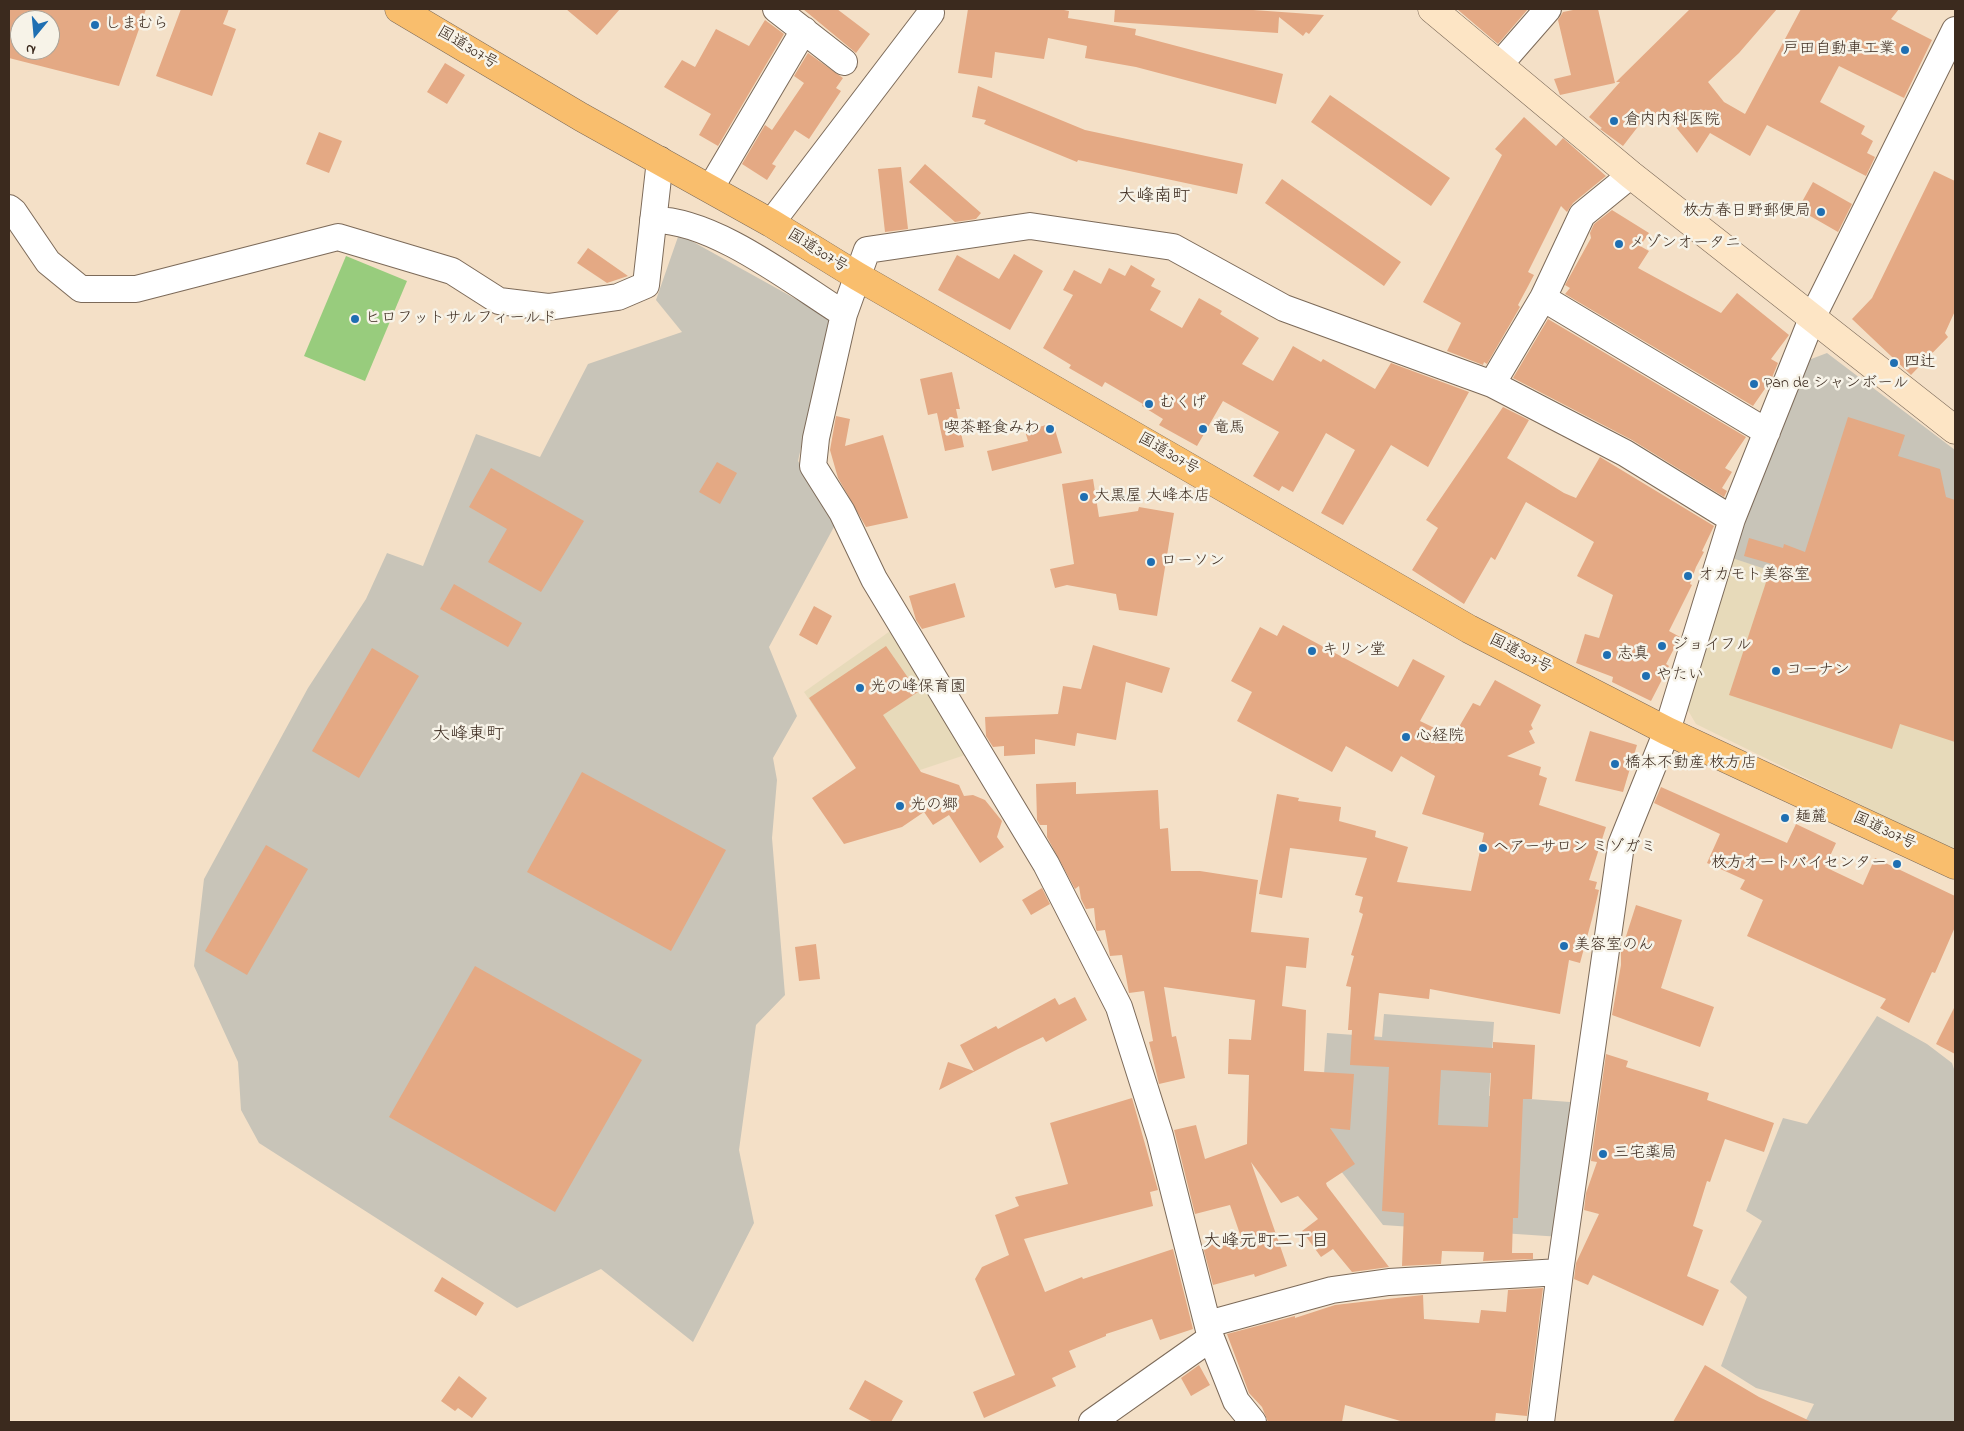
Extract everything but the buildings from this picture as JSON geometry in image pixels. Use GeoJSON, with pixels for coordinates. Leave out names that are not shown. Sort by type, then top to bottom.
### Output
{"type":"FeatureCollection","features":[{"type":"Feature","properties":{"kind":"highway","name":"国道307号"},"geometry":{"type":"LineString","coordinates":[[399,9],[1469,629],[1667,731],[1955,865]]}},
{"type":"Feature","properties":{"kind":"street"},"geometry":{"type":"LineString","coordinates":[[776,9],[844,62]]}},
{"type":"Feature","properties":{"kind":"street"},"geometry":{"type":"LineString","coordinates":[[1432,9],[1631,175],[1813,316],[1955,430]]}},
{"type":"Feature","properties":{"kind":"street"},"geometry":{"type":"LineString","coordinates":[[1500,64],[1548,9]]}},
{"type":"Feature","properties":{"kind":"street"},"geometry":{"type":"LineString","coordinates":[[771,223],[931,13]]}},
{"type":"Feature","properties":{"kind":"street"},"geometry":{"type":"LineString","coordinates":[[710,189],[804,30]]}},
{"type":"Feature","properties":{"kind":"street"},"geometry":{"type":"LineString","coordinates":[[1541,1422],[1560,1272],[1621,845],[1667,731],[1732,519],[1813,316],[1955,30]]}},
{"type":"Feature","properties":{"kind":"street"},"geometry":{"type":"LineString","coordinates":[[9,208],[14,212],[48,262],[81,289],[136,289],[338,237],[452,271],[499,301],[548,307],[618,297],[646,285],[660,160]]}},
{"type":"Feature","properties":{"kind":"street"},"geometry":{"type":"LineString","coordinates":[[1492,384],[1543,298],[1582,215],[1631,175]]}},
{"type":"Feature","properties":{"kind":"street"},"geometry":{"type":"LineString","coordinates":[[653,220],[671,220],[729,241],[844,314]]}},
{"type":"Feature","properties":{"kind":"street"},"geometry":{"type":"LineString","coordinates":[[1253,1422],[1236,1401],[1210,1331],[1160,1136],[1119,1007],[1046,864],[874,579],[842,512],[814,466],[816,438],[844,314],[867,250],[1030,226],[1173,247],[1284,308],[1492,384],[1625,453],[1732,519]]}},
{"type":"Feature","properties":{"kind":"street"},"geometry":{"type":"LineString","coordinates":[[1543,298],[1767,432]]}},
{"type":"Feature","properties":{"kind":"street"},"geometry":{"type":"LineString","coordinates":[[1092,1422],[1210,1331],[1332,1290],[1407,1280],[1560,1272]]}},
{"type":"Feature","properties":{"kind":"shaded area"},"geometry":{"type":"Polygon","coordinates":[[[679,234],[830,318],[798,461],[835,525],[769,647],[797,716],[773,758],[777,780],[772,838],[785,995],[756,1025],[739,1150],[754,1223],[693,1342],[601,1269],[517,1308],[259,1143],[241,1110],[238,1062],[194,966],[204,879],[308,688],[366,599],[387,553],[423,566],[476,434],[540,457],[588,364],[682,332],[656,300],[679,234]]]}},
{"type":"Feature","properties":{"kind":"shaded area"},"geometry":{"type":"Polygon","coordinates":[[[1827,353],[1955,450],[1955,632],[1732,558],[1806,361],[1827,353]]]}},
{"type":"Feature","properties":{"kind":"shaded area"},"geometry":{"type":"Polygon","coordinates":[[[1733,558],[1955,633],[1955,851],[1696,724],[1686,707],[1733,558]]]}},
{"type":"Feature","properties":{"kind":"shaded area"},"geometry":{"type":"Polygon","coordinates":[[[893,629],[965,755],[869,787],[804,692],[893,629]]]}},
{"type":"Feature","properties":{"kind":"shaded area"},"geometry":{"type":"Polygon","coordinates":[[[1384,1014],[1494,1022],[1489,1096],[1570,1102],[1561,1237],[1383,1225],[1319,1143],[1327,1033],[1382,1037],[1384,1014]]]}},
{"type":"Feature","properties":{"kind":"shaded area"},"geometry":{"type":"Polygon","coordinates":[[[1877,1016],[1927,1044],[1952,1063],[1955,1072],[1955,1422],[1805,1422],[1814,1404],[1756,1388],[1721,1366],[1747,1297],[1730,1282],[1762,1221],[1746,1211],[1783,1118],[1807,1124],[1877,1016]]]}},
{"type":"Feature","properties":{"kind":"green space","name":"ヒロフットサルフィールド"},"geometry":{"type":"Polygon","coordinates":[[[346,256],[407,281],[365,381],[304,356],[346,256]]]}},
{"type":"Feature","properties":{"kind":"place","name":"しまむら"},"geometry":{"type":"Point","coordinates":[95,25]}},
{"type":"Feature","properties":{"kind":"place","name":"戸田自動車工業"},"geometry":{"type":"Point","coordinates":[1905,50]}},
{"type":"Feature","properties":{"kind":"place","name":"倉内内科医院"},"geometry":{"type":"Point","coordinates":[1614,121]}},
{"type":"Feature","properties":{"kind":"place","name":"枚方春日野郵便局"},"geometry":{"type":"Point","coordinates":[1821,212]}},
{"type":"Feature","properties":{"kind":"place","name":"メゾンオータニ"},"geometry":{"type":"Point","coordinates":[1619,244]}},
{"type":"Feature","properties":{"kind":"place","name":"ヒロフットサルフィールド"},"geometry":{"type":"Point","coordinates":[355,319]}},
{"type":"Feature","properties":{"kind":"place","name":"四辻"},"geometry":{"type":"Point","coordinates":[1894,363]}},
{"type":"Feature","properties":{"kind":"place","name":"Pan de シャンボール"},"geometry":{"type":"Point","coordinates":[1754,384]}},
{"type":"Feature","properties":{"kind":"place","name":"むくげ"},"geometry":{"type":"Point","coordinates":[1149,404]}},
{"type":"Feature","properties":{"kind":"place","name":"喫茶軽食みわ"},"geometry":{"type":"Point","coordinates":[1050,429]}},
{"type":"Feature","properties":{"kind":"place","name":"竜馬"},"geometry":{"type":"Point","coordinates":[1203,429]}},
{"type":"Feature","properties":{"kind":"place","name":"大黒屋 大峰本店"},"geometry":{"type":"Point","coordinates":[1084,497]}},
{"type":"Feature","properties":{"kind":"place","name":"ローソン"},"geometry":{"type":"Point","coordinates":[1151,562]}},
{"type":"Feature","properties":{"kind":"place","name":"オカモト美容室"},"geometry":{"type":"Point","coordinates":[1688,576]}},
{"type":"Feature","properties":{"kind":"place","name":"ジョイフル"},"geometry":{"type":"Point","coordinates":[1662,646]}},
{"type":"Feature","properties":{"kind":"place","name":"キリン堂"},"geometry":{"type":"Point","coordinates":[1312,651]}},
{"type":"Feature","properties":{"kind":"place","name":"志真"},"geometry":{"type":"Point","coordinates":[1607,655]}},
{"type":"Feature","properties":{"kind":"place","name":"コーナン"},"geometry":{"type":"Point","coordinates":[1776,671]}},
{"type":"Feature","properties":{"kind":"place","name":"やたい"},"geometry":{"type":"Point","coordinates":[1646,676]}},
{"type":"Feature","properties":{"kind":"place","name":"光の峰保育園"},"geometry":{"type":"Point","coordinates":[860,688]}},
{"type":"Feature","properties":{"kind":"place","name":"心経院"},"geometry":{"type":"Point","coordinates":[1406,737]}},
{"type":"Feature","properties":{"kind":"place","name":"橋本不動産 枚方店"},"geometry":{"type":"Point","coordinates":[1615,764]}},
{"type":"Feature","properties":{"kind":"place","name":"光の郷"},"geometry":{"type":"Point","coordinates":[900,806]}},
{"type":"Feature","properties":{"kind":"place","name":"麺麓"},"geometry":{"type":"Point","coordinates":[1785,818]}},
{"type":"Feature","properties":{"kind":"place","name":"ヘアーサロン ミゾガミ"},"geometry":{"type":"Point","coordinates":[1483,848]}},
{"type":"Feature","properties":{"kind":"place","name":"枚方オートバイセンター"},"geometry":{"type":"Point","coordinates":[1897,864]}},
{"type":"Feature","properties":{"kind":"place","name":"美容室のん"},"geometry":{"type":"Point","coordinates":[1564,946]}},
{"type":"Feature","properties":{"kind":"place","name":"三宅薬局"},"geometry":{"type":"Point","coordinates":[1603,1154]}},
{"type":"Feature","properties":{"kind":"district","name":"大峰南町"},"geometry":{"type":"Point","coordinates":[1154,198]}},
{"type":"Feature","properties":{"kind":"district","name":"大峰東町"},"geometry":{"type":"Point","coordinates":[468,736]}},
{"type":"Feature","properties":{"kind":"district","name":"大峰元町二丁目"},"geometry":{"type":"Point","coordinates":[1266,1243]}}]}
